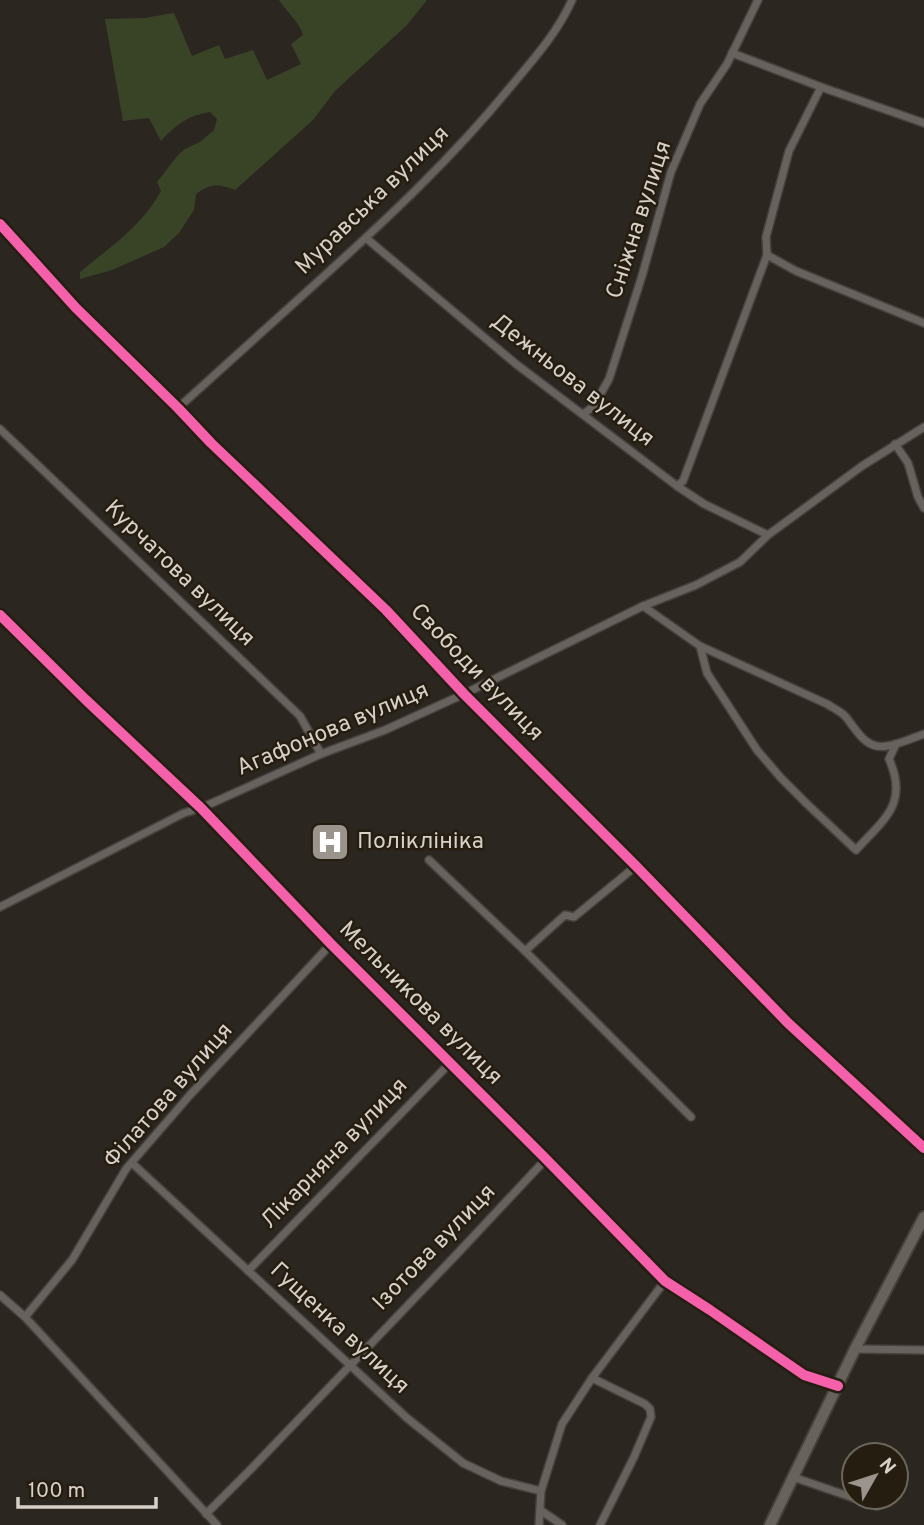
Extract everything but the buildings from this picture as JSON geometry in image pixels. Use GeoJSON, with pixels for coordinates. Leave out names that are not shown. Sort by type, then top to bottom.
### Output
{"type":"FeatureCollection","features":[{"type":"Feature","properties":{"kind":"main road"},"geometry":{"type":"LineString","coordinates":[[770,1525],[924,1216]]}},
{"type":"Feature","properties":{"kind":"street","name":"Муравська вулиця"},"geometry":{"type":"LineString","coordinates":[[178,408],[433,174],[489,113],[552,35],[572,0]]}},
{"type":"Feature","properties":{"kind":"street","name":"Сніжна вулиця"},"geometry":{"type":"LineString","coordinates":[[583,414],[593,407],[609,379],[671,172],[700,104],[727,64],[758,0]]}},
{"type":"Feature","properties":{"kind":"street"},"geometry":{"type":"LineString","coordinates":[[732,53],[924,123]]}},
{"type":"Feature","properties":{"kind":"street"},"geometry":{"type":"LineString","coordinates":[[677,486],[683,481],[767,255],[766,237],[789,151],[821,87]]}},
{"type":"Feature","properties":{"kind":"street","name":"Свободи вулиця"},"geometry":{"type":"LineString","coordinates":[[0,224],[76,308],[211,443],[386,610],[464,694],[636,866],[788,1024],[924,1147]]}},
{"type":"Feature","properties":{"kind":"street","name":"Дежньова вулиця"},"geometry":{"type":"LineString","coordinates":[[366,238],[516,364],[677,486],[704,504],[768,535]]}},
{"type":"Feature","properties":{"kind":"street"},"geometry":{"type":"LineString","coordinates":[[767,255],[796,271],[924,323]]}},
{"type":"Feature","properties":{"kind":"street","name":"Агафонова вулиця"},"geometry":{"type":"LineString","coordinates":[[0,907],[184,813],[201,808],[321,754],[385,730],[643,606],[696,585],[740,562],[768,535],[895,444],[924,427]]}},
{"type":"Feature","properties":{"kind":"street","name":"Курчатова вулиця"},"geometry":{"type":"LineString","coordinates":[[0,429],[300,716],[321,754]]}},
{"type":"Feature","properties":{"kind":"street"},"geometry":{"type":"LineString","coordinates":[[895,444],[908,463],[924,509]]}},
{"type":"Feature","properties":{"kind":"street"},"geometry":{"type":"LineString","coordinates":[[643,606],[700,646],[827,704],[843,714],[868,743],[887,747],[924,734]]}},
{"type":"Feature","properties":{"kind":"street","name":"Мельникова вулиця"},"geometry":{"type":"LineString","coordinates":[[0,615],[201,808],[331,944],[665,1281],[804,1375],[838,1386]]}},
{"type":"Feature","properties":{"kind":"street"},"geometry":{"type":"LineString","coordinates":[[700,646],[707,673],[757,750],[807,804],[856,850],[889,813],[894,803],[897,782],[889,759],[895,744]]}},
{"type":"Feature","properties":{"kind":"street"},"geometry":{"type":"LineString","coordinates":[[429,860],[525,951],[691,1117]]}},
{"type":"Feature","properties":{"kind":"street"},"geometry":{"type":"LineString","coordinates":[[525,951],[565,915],[574,917],[636,866]]}},
{"type":"Feature","properties":{"kind":"street","name":"Філатова вулиця"},"geometry":{"type":"LineString","coordinates":[[25,1317],[72,1260],[126,1169],[190,1094],[331,944]]}},
{"type":"Feature","properties":{"kind":"street","name":"Лікарняна вулиця"},"geometry":{"type":"LineString","coordinates":[[248,1271],[449,1064]]}},
{"type":"Feature","properties":{"kind":"street","name":"Ізотова вулиця"},"geometry":{"type":"LineString","coordinates":[[206,1514],[546,1159]]}},
{"type":"Feature","properties":{"kind":"street","name":"Гущенка вулиця"},"geometry":{"type":"LineString","coordinates":[[132,1163],[407,1418],[463,1463],[501,1482],[541,1490]]}},
{"type":"Feature","properties":{"kind":"street"},"geometry":{"type":"LineString","coordinates":[[540,1525],[541,1490],[562,1424],[592,1378],[665,1281]]}},
{"type":"Feature","properties":{"kind":"street"},"geometry":{"type":"LineString","coordinates":[[0,1296],[25,1317],[217,1525]]}},
{"type":"Feature","properties":{"kind":"street"},"geometry":{"type":"LineString","coordinates":[[856,1349],[924,1350]]}},
{"type":"Feature","properties":{"kind":"street"},"geometry":{"type":"LineString","coordinates":[[592,1378],[650,1409],[650,1418],[634,1457],[600,1525]]}},
{"type":"Feature","properties":{"kind":"street"},"geometry":{"type":"LineString","coordinates":[[793,1478],[840,1494]]}},
{"type":"Feature","properties":{"kind":"street"},"geometry":{"type":"LineString","coordinates":[[540,1510],[562,1525]]}},
{"type":"Feature","properties":{"kind":"green space"},"geometry":{"type":"Polygon","coordinates":[[[279,0],[427,0],[407,25],[335,91],[313,120],[235,190],[211,186],[202,190],[196,194],[194,210],[179,233],[164,247],[112,270],[80,279],[80,272],[145,215],[161,191],[157,182],[178,155],[214,130],[217,119],[210,112],[189,118],[161,141],[149,118],[123,121],[105,19],[144,18],[174,13],[192,56],[219,45],[225,59],[253,50],[267,80],[301,64],[291,44],[303,35],[279,0]]]}},
{"type":"Feature","properties":{"kind":"cycle path"},"geometry":{"type":"LineString","coordinates":[[0,224],[76,308],[211,443],[386,610],[464,694],[788,1023],[924,1148]]}},
{"type":"Feature","properties":{"kind":"cycle path"},"geometry":{"type":"LineString","coordinates":[[0,615],[201,808],[331,944],[665,1281],[804,1375],[838,1386]]}},
{"type":"Feature","properties":{"kind":"place","name":"Поліклініка"},"geometry":{"type":"Point","coordinates":[330,842]}}]}
